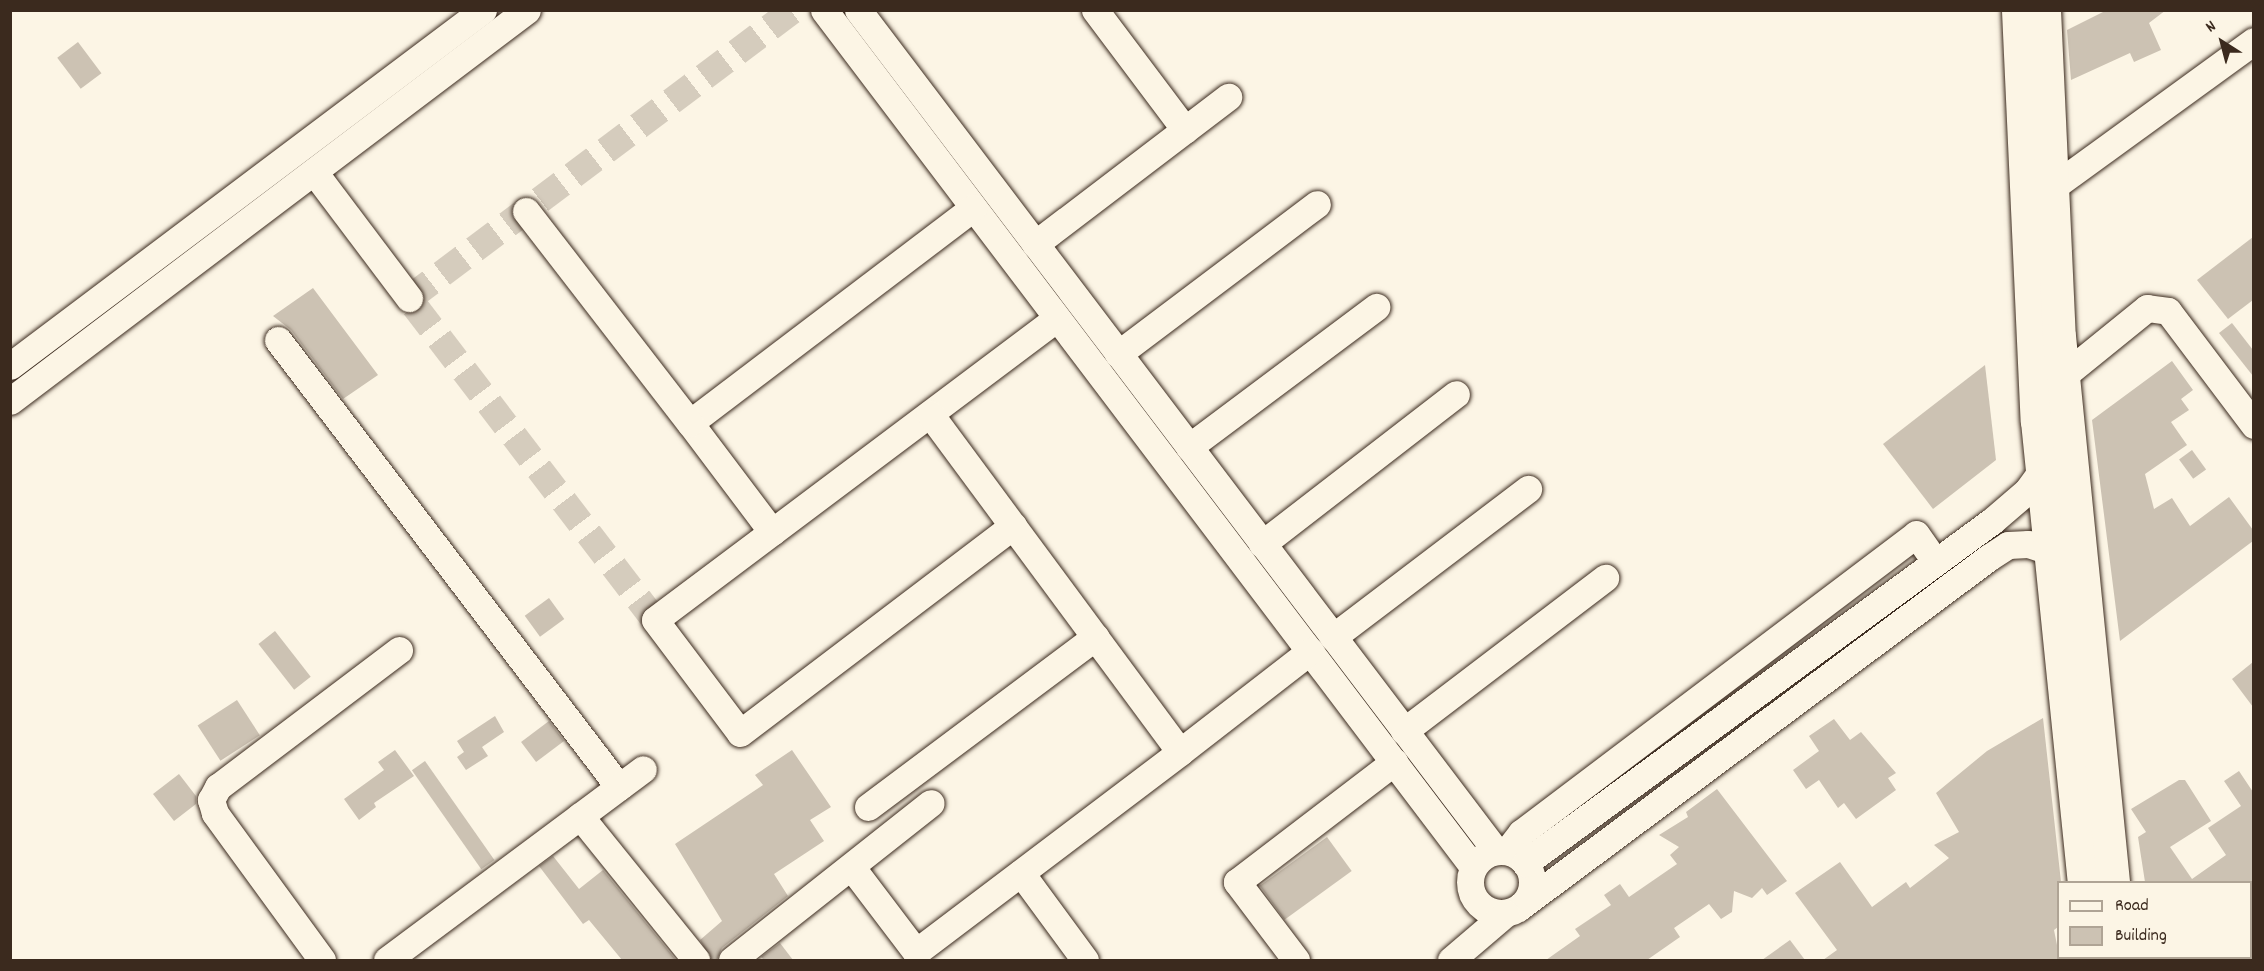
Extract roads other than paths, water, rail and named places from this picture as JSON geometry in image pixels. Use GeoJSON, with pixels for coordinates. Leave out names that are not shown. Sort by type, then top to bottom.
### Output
{"type":"FeatureCollection","features":[{"type":"Feature","properties":{"kind":"main road"},"geometry":{"type":"LineString","coordinates":[[2018,10],[2034,76],[2053,187],[2062,376],[2113,881]]}},
{"type":"Feature","properties":{"kind":"main road"},"geometry":{"type":"LineString","coordinates":[[2044,10],[2034,76],[2042,470],[2084,881]]}},
{"type":"Feature","properties":{"kind":"main road"},"geometry":{"type":"LineString","coordinates":[[2061,662],[2091,646]]}},
{"type":"Feature","properties":{"kind":"street"},"geometry":{"type":"LineString","coordinates":[[10,366],[483,10]]}},
{"type":"Feature","properties":{"kind":"street"},"geometry":{"type":"LineString","coordinates":[[10,401],[527,10]]}},
{"type":"Feature","properties":{"kind":"street"},"geometry":{"type":"LineString","coordinates":[[824,10],[1473,867]]}},
{"type":"Feature","properties":{"kind":"street"},"geometry":{"type":"LineString","coordinates":[[858,10],[1404,731],[1509,855],[1532,886],[1512,910],[1492,912],[1480,905],[1469,880],[1473,867]]}},
{"type":"Feature","properties":{"kind":"street"},"geometry":{"type":"LineString","coordinates":[[1095,10],[1185,130]]}},
{"type":"Feature","properties":{"kind":"street"},"geometry":{"type":"LineString","coordinates":[[2053,187],[2253,41]]}},
{"type":"Feature","properties":{"kind":"street"},"geometry":{"type":"LineString","coordinates":[[1035,244],[1228,97]]}},
{"type":"Feature","properties":{"kind":"street"},"geometry":{"type":"LineString","coordinates":[[312,139],[315,171],[409,298]]}},
{"type":"Feature","properties":{"kind":"street"},"geometry":{"type":"LineString","coordinates":[[285,159],[315,171]]}},
{"type":"Feature","properties":{"kind":"street"},"geometry":{"type":"LineString","coordinates":[[1118,354],[1317,204]]}},
{"type":"Feature","properties":{"kind":"street"},"geometry":{"type":"LineString","coordinates":[[690,423],[974,208]]}},
{"type":"Feature","properties":{"kind":"street"},"geometry":{"type":"LineString","coordinates":[[526,211],[772,532]]}},
{"type":"Feature","properties":{"kind":"street"},"geometry":{"type":"LineString","coordinates":[[1189,447],[1376,307]]}},
{"type":"Feature","properties":{"kind":"street"},"geometry":{"type":"LineString","coordinates":[[2062,376],[2147,308],[2168,311],[2249,409]]}},
{"type":"Feature","properties":{"kind":"street"},"geometry":{"type":"LineString","coordinates":[[1013,526],[746,739],[655,620],[1057,318]]}},
{"type":"Feature","properties":{"kind":"street"},"geometry":{"type":"LineString","coordinates":[[278,340],[619,787]]}},
{"type":"Feature","properties":{"kind":"street"},"geometry":{"type":"LineString","coordinates":[[1262,544],[1456,394]]}},
{"type":"Feature","properties":{"kind":"street"},"geometry":{"type":"LineString","coordinates":[[930,414],[1180,752]]}},
{"type":"Feature","properties":{"kind":"street"},"geometry":{"type":"LineString","coordinates":[[1473,867],[1509,855],[1521,833],[1916,534],[1935,560],[2016,502],[2042,470]]}},
{"type":"Feature","properties":{"kind":"street"},"geometry":{"type":"LineString","coordinates":[[1333,637],[1528,489]]}},
{"type":"Feature","properties":{"kind":"street"},"geometry":{"type":"LineString","coordinates":[[1451,960],[1512,910],[1988,558],[2008,545],[2028,544],[2050,551]]}},
{"type":"Feature","properties":{"kind":"street"},"geometry":{"type":"LineString","coordinates":[[1404,731],[1605,578]]}},
{"type":"Feature","properties":{"kind":"street"},"geometry":{"type":"LineString","coordinates":[[868,807],[1095,636]]}},
{"type":"Feature","properties":{"kind":"street"},"geometry":{"type":"LineString","coordinates":[[322,960],[215,813],[211,800],[218,787],[399,650]]}},
{"type":"Feature","properties":{"kind":"street"},"geometry":{"type":"LineString","coordinates":[[856,873],[919,956],[1021,873],[1310,651]]}},
{"type":"Feature","properties":{"kind":"street"},"geometry":{"type":"LineString","coordinates":[[1296,960],[1237,882],[1394,762]]}},
{"type":"Feature","properties":{"kind":"street"},"geometry":{"type":"LineString","coordinates":[[387,960],[643,769]]}},
{"type":"Feature","properties":{"kind":"street"},"geometry":{"type":"LineString","coordinates":[[732,960],[931,803]]}},
{"type":"Feature","properties":{"kind":"street"},"geometry":{"type":"LineString","coordinates":[[580,816],[696,960]]}},
{"type":"Feature","properties":{"kind":"street"},"geometry":{"type":"LineString","coordinates":[[1021,873],[1085,960]]}},
{"type":"Feature","properties":{"kind":"tunnel"},"geometry":{"type":"LineString","coordinates":[[655,620],[409,298],[793,10]]}}]}
